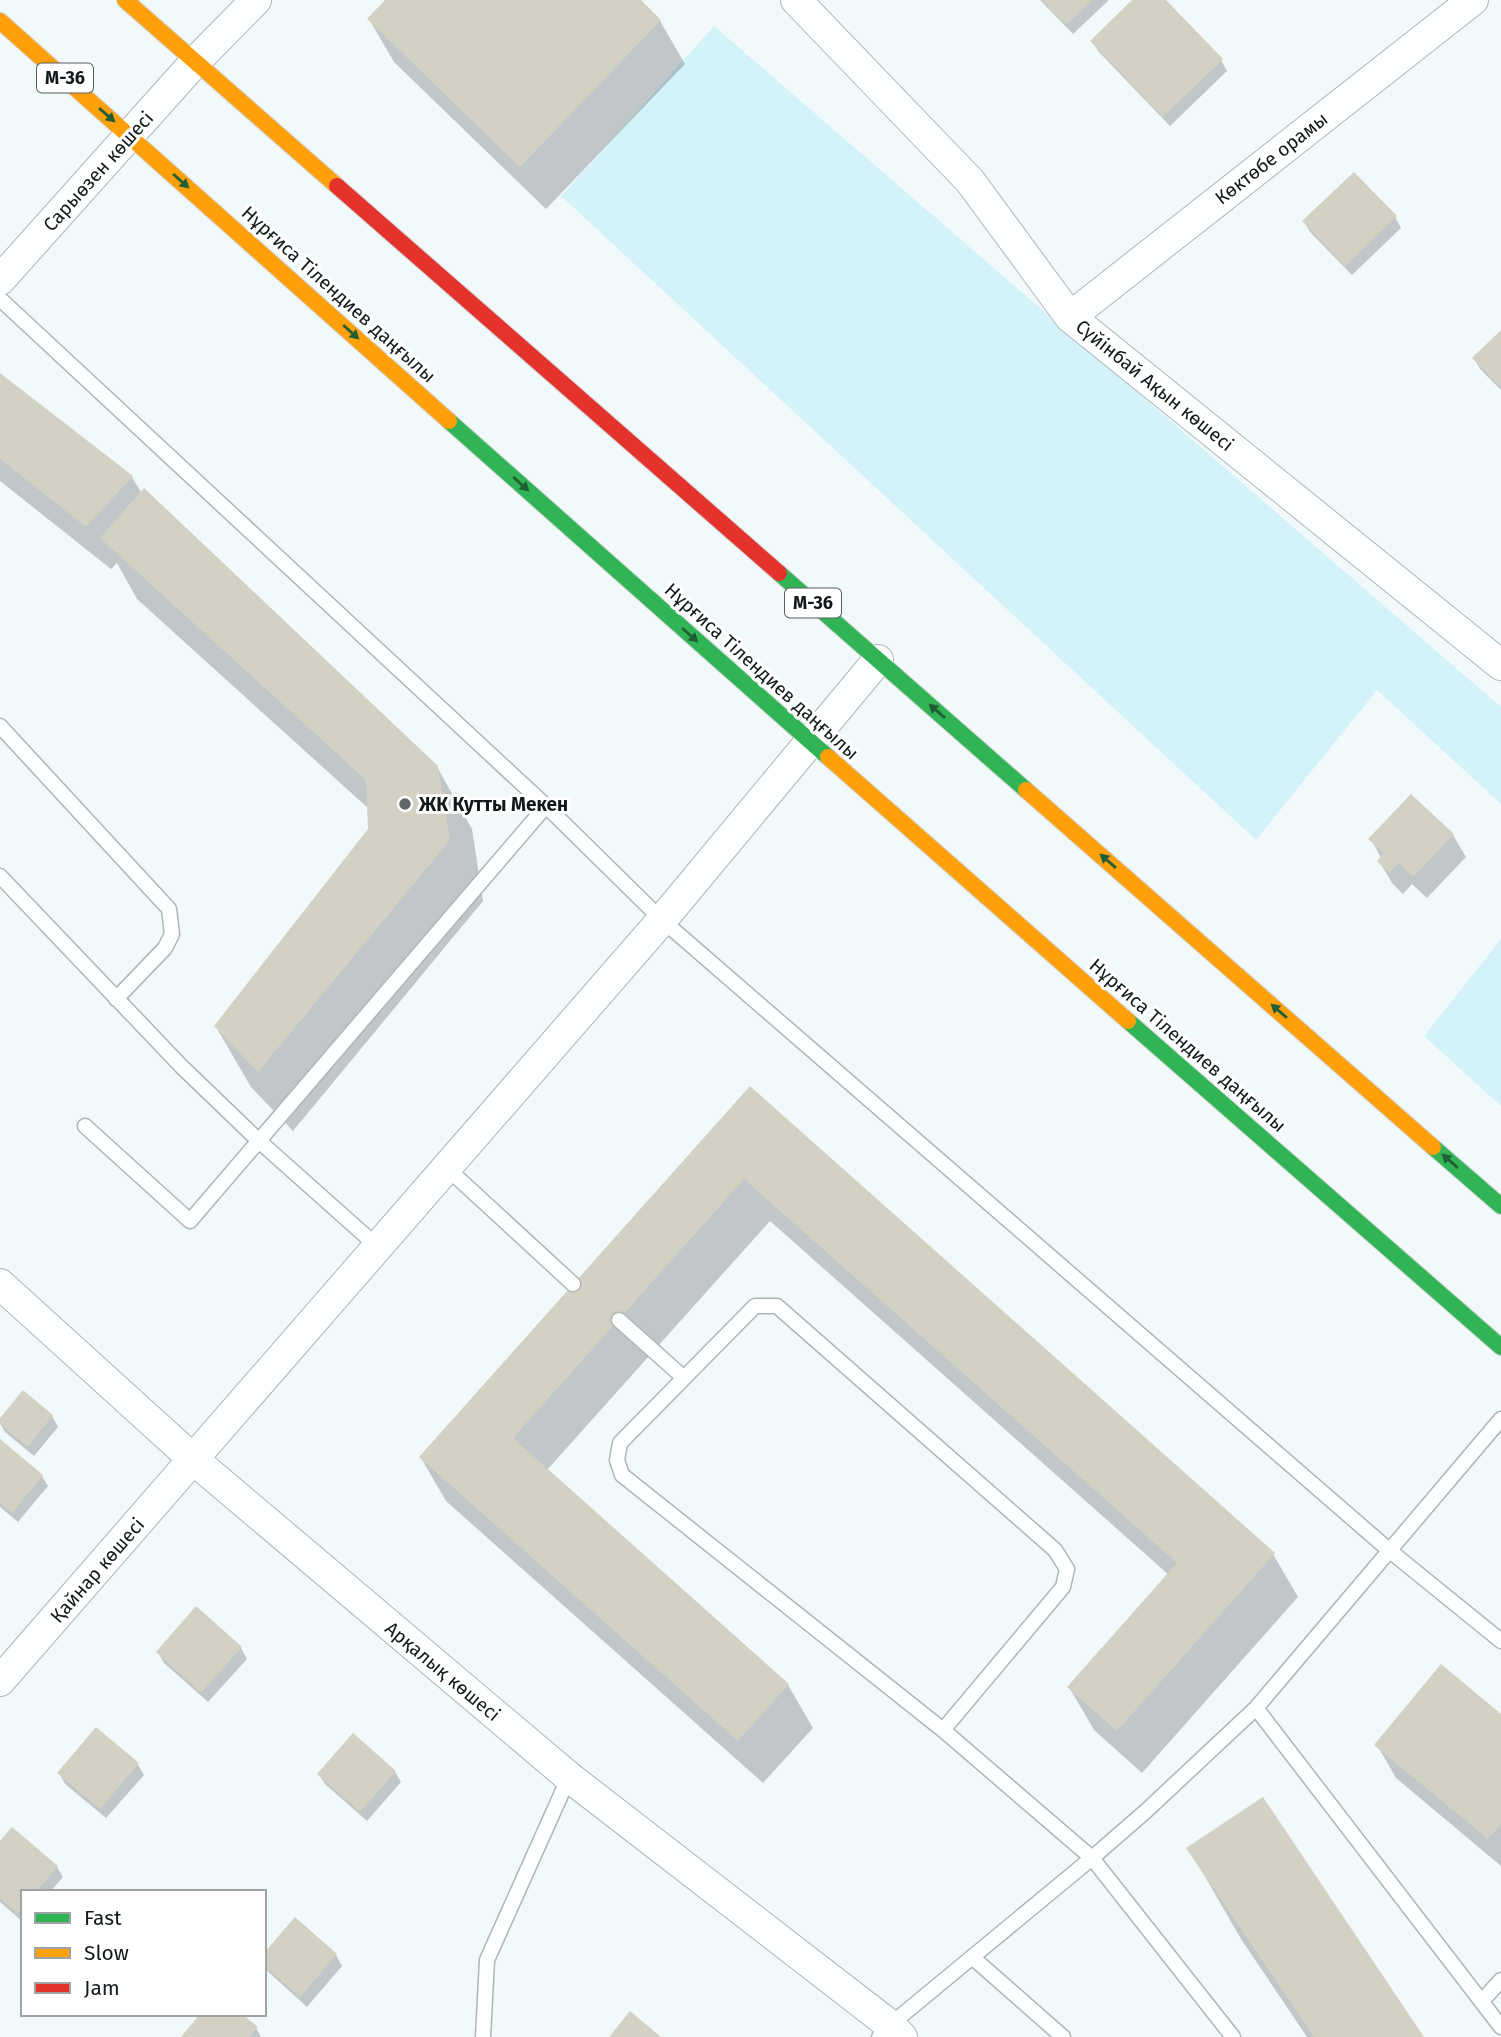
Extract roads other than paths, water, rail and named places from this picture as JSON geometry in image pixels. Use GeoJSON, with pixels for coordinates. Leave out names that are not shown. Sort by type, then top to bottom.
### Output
{"type":"FeatureCollection","features":[{"type":"Feature","properties":{"kind":"main road","name":"M-36"},"geometry":{"type":"LineString","coordinates":[[125,0],[1501,1206]]}},
{"type":"Feature","properties":{"kind":"main road","name":"Нұрғиса Тілендиев даңғылы"},"geometry":{"type":"LineString","coordinates":[[0,21],[810,742],[1501,1347]]}},
{"type":"Feature","properties":{"kind":"street","name":"Сарыөзен көшесі"},"geometry":{"type":"LineString","coordinates":[[0,280],[195,62],[256,0]]}},
{"type":"Feature","properties":{"kind":"street","name":"Сүйінбай Ақын көшесі"},"geometry":{"type":"LineString","coordinates":[[796,0],[970,181],[1070,317],[1501,665]]}},
{"type":"Feature","properties":{"kind":"street","name":"Көктөбе орамы"},"geometry":{"type":"LineString","coordinates":[[1070,317],[1473,0]]}},
{"type":"Feature","properties":{"kind":"street","name":"Қайнар көшесі"},"geometry":{"type":"LineString","coordinates":[[0,1681],[662,920],[878,660]]}},
{"type":"Feature","properties":{"kind":"street","name":"Арқалық көшесі"},"geometry":{"type":"LineString","coordinates":[[0,1284],[194,1460],[569,1777],[891,2033]]}},
{"type":"Feature","properties":{"kind":"lane"},"geometry":{"type":"LineString","coordinates":[[0,299],[546,806],[662,920],[1390,1551],[1501,1641]]}},
{"type":"Feature","properties":{"kind":"lane"},"geometry":{"type":"LineString","coordinates":[[0,726],[169,909],[173,934],[165,948],[116,999]]}},
{"type":"Feature","properties":{"kind":"lane"},"geometry":{"type":"LineString","coordinates":[[85,1126],[190,1221],[546,806]]}},
{"type":"Feature","properties":{"kind":"lane"},"geometry":{"type":"LineString","coordinates":[[0,876],[181,1066],[259,1141],[379,1247]]}},
{"type":"Feature","properties":{"kind":"lane"},"geometry":{"type":"LineString","coordinates":[[447,1168],[573,1284]]}},
{"type":"Feature","properties":{"kind":"lane"},"geometry":{"type":"LineString","coordinates":[[943,1730],[1063,1587],[1067,1569],[1055,1550],[777,1306],[755,1306],[620,1443],[617,1460],[622,1475],[943,1730],[1092,1857],[1233,2037]]}},
{"type":"Feature","properties":{"kind":"lane"},"geometry":{"type":"LineString","coordinates":[[619,1320],[684,1378]]}},
{"type":"Feature","properties":{"kind":"lane"},"geometry":{"type":"LineString","coordinates":[[891,2033],[972,1957],[1146,1811],[1256,1708],[1501,1419]]}},
{"type":"Feature","properties":{"kind":"lane"},"geometry":{"type":"LineString","coordinates":[[1256,1708],[1501,2027]]}},
{"type":"Feature","properties":{"kind":"lane"},"geometry":{"type":"LineString","coordinates":[[483,2037],[487,1960],[569,1777]]}},
{"type":"Feature","properties":{"kind":"lane"},"geometry":{"type":"LineString","coordinates":[[972,1957],[1063,2037]]}},
{"type":"Feature","properties":{"kind":"lane"},"geometry":{"type":"LineString","coordinates":[[1482,2001],[1501,1980]]}},
{"type":"Feature","properties":{"kind":"place","name":"ЖК Кутты Мекен"},"geometry":{"type":"Point","coordinates":[405,804]}}]}
